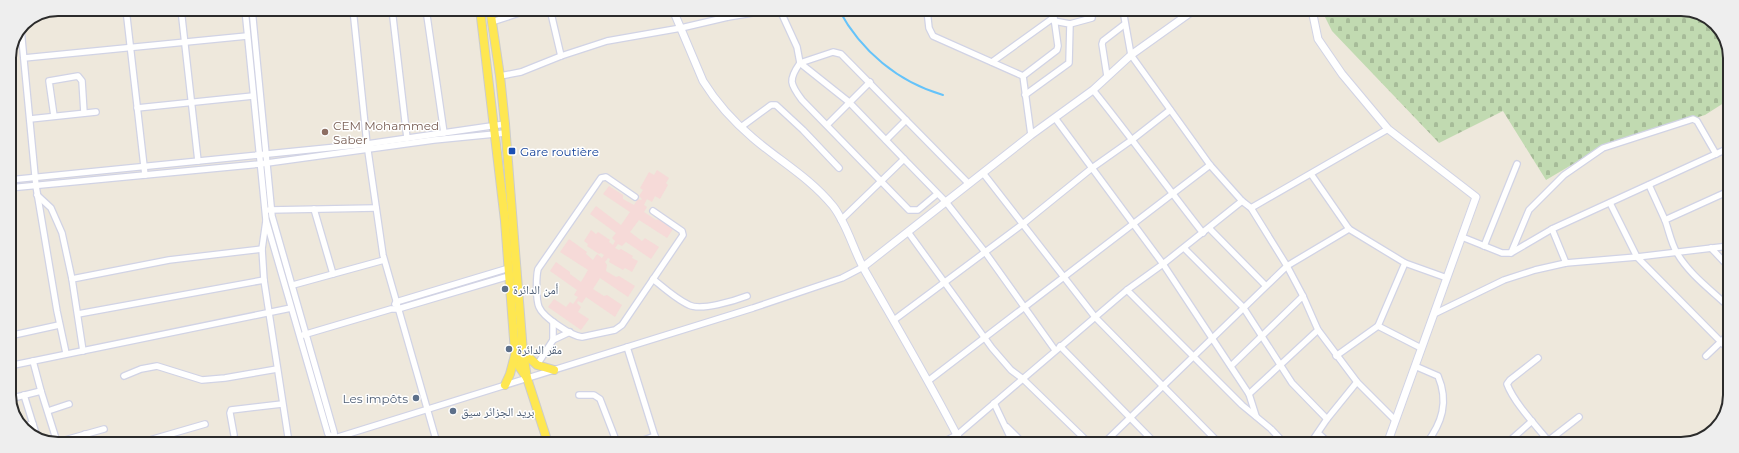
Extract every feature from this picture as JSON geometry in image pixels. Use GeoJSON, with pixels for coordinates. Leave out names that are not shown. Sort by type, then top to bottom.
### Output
{"type":"FeatureCollection","features":[{"type":"Feature","properties":{"kind":"main road"},"geometry":{"type":"LineString","coordinates":[[481,16],[495,129],[509,272],[519,352],[546,437]]}},
{"type":"Feature","properties":{"kind":"main road"},"geometry":{"type":"LineString","coordinates":[[491,16],[500,76],[505,129],[519,352],[505,385]]}},
{"type":"Feature","properties":{"kind":"main road"},"geometry":{"type":"LineString","coordinates":[[519,352],[537,365],[554,370]]}},
{"type":"Feature","properties":{"kind":"street"},"geometry":{"type":"LineString","coordinates":[[127,16],[145,175]]}},
{"type":"Feature","properties":{"kind":"street"},"geometry":{"type":"LineString","coordinates":[[182,16],[190,102],[198,161]]}},
{"type":"Feature","properties":{"kind":"street"},"geometry":{"type":"LineString","coordinates":[[246,16],[267,163],[268,210],[262,249],[264,280],[288,437]]}},
{"type":"Feature","properties":{"kind":"street"},"geometry":{"type":"LineString","coordinates":[[252,16],[256,88],[253,96],[260,164],[268,210],[293,285],[335,437]]}},
{"type":"Feature","properties":{"kind":"street"},"geometry":{"type":"LineString","coordinates":[[353,16],[368,147],[384,260],[435,437]]}},
{"type":"Feature","properties":{"kind":"street"},"geometry":{"type":"LineString","coordinates":[[393,16],[407,138]]}},
{"type":"Feature","properties":{"kind":"street"},"geometry":{"type":"LineString","coordinates":[[427,16],[444,133]]}},
{"type":"Feature","properties":{"kind":"street"},"geometry":{"type":"LineString","coordinates":[[492,22],[512,16]]}},
{"type":"Feature","properties":{"kind":"street"},"geometry":{"type":"LineString","coordinates":[[551,16],[561,56]]}},
{"type":"Feature","properties":{"kind":"street"},"geometry":{"type":"LineString","coordinates":[[676,16],[703,81],[709,91],[741,127],[756,141],[805,177],[834,208],[863,268],[894,320],[957,435]]}},
{"type":"Feature","properties":{"kind":"street"},"geometry":{"type":"LineString","coordinates":[[500,76],[520,72],[561,56],[607,41],[681,28],[734,16]]}},
{"type":"Feature","properties":{"kind":"street"},"geometry":{"type":"LineString","coordinates":[[783,16],[797,47],[800,63],[849,102],[946,202],[985,252],[1024,307],[1058,348],[1149,437]]}},
{"type":"Feature","properties":{"kind":"street"},"geometry":{"type":"LineString","coordinates":[[928,16],[929,28],[933,36],[1023,76]]}},
{"type":"Feature","properties":{"kind":"street"},"geometry":{"type":"LineString","coordinates":[[1023,76],[1057,50],[1054,16]]}},
{"type":"Feature","properties":{"kind":"street"},"geometry":{"type":"LineString","coordinates":[[992,62],[1054,20],[1070,24],[1092,18],[1092,16]]}},
{"type":"Feature","properties":{"kind":"street"},"geometry":{"type":"LineString","coordinates":[[1124,16],[1131,55],[1210,165],[1242,201],[1251,208],[1287,266],[1303,296],[1318,330],[1336,356],[1358,382],[1395,420]]}},
{"type":"Feature","properties":{"kind":"street"},"geometry":{"type":"LineString","coordinates":[[344,437],[427,409],[821,285],[842,278],[863,268],[1032,134],[1093,90],[1131,55],[1186,16]]}},
{"type":"Feature","properties":{"kind":"street"},"geometry":{"type":"LineString","coordinates":[[1313,16],[1318,39],[1342,74],[1388,129],[1476,197],[1389,437]]}},
{"type":"Feature","properties":{"kind":"street"},"geometry":{"type":"LineString","coordinates":[[1025,95],[1069,63],[1070,24]]}},
{"type":"Feature","properties":{"kind":"street"},"geometry":{"type":"LineString","coordinates":[[1107,76],[1102,44],[1105,39],[1125,24]]}},
{"type":"Feature","properties":{"kind":"street"},"geometry":{"type":"LineString","coordinates":[[24,58],[248,36]]}},
{"type":"Feature","properties":{"kind":"street"},"geometry":{"type":"LineString","coordinates":[[22,37],[37,195],[59,325],[66,353]]}},
{"type":"Feature","properties":{"kind":"street"},"geometry":{"type":"LineString","coordinates":[[937,194],[918,210],[909,210],[883,181],[802,100],[793,87],[792,74],[800,63],[814,57],[833,52],[841,54],[969,184]]}},
{"type":"Feature","properties":{"kind":"street"},"geometry":{"type":"LineString","coordinates":[[54,116],[49,81],[78,76],[82,81],[84,113]]}},
{"type":"Feature","properties":{"kind":"street"},"geometry":{"type":"LineString","coordinates":[[1023,76],[1032,134]]}},
{"type":"Feature","properties":{"kind":"street"},"geometry":{"type":"LineString","coordinates":[[827,125],[870,82]]}},
{"type":"Feature","properties":{"kind":"street"},"geometry":{"type":"LineString","coordinates":[[1093,90],[1133,139],[1172,194],[1203,233]]}},
{"type":"Feature","properties":{"kind":"street"},"geometry":{"type":"LineString","coordinates":[[137,108],[253,96]]}},
{"type":"Feature","properties":{"kind":"street"},"geometry":{"type":"LineString","coordinates":[[741,127],[771,106],[776,105],[803,130],[839,168]]}},
{"type":"Feature","properties":{"kind":"street"},"geometry":{"type":"LineString","coordinates":[[894,320],[1024,223],[1092,168],[1170,110]]}},
{"type":"Feature","properties":{"kind":"street"},"geometry":{"type":"LineString","coordinates":[[30,119],[96,112]]}},
{"type":"Feature","properties":{"kind":"street"},"geometry":{"type":"LineString","coordinates":[[1055,118],[1163,264],[1249,394],[1256,416]]}},
{"type":"Feature","properties":{"kind":"street"},"geometry":{"type":"LineString","coordinates":[[1511,253],[1526,215],[1533,206],[1564,174],[1603,148],[1693,119],[1696,121],[1716,154]]}},
{"type":"Feature","properties":{"kind":"street"},"geometry":{"type":"LineString","coordinates":[[886,140],[906,120]]}},
{"type":"Feature","properties":{"kind":"street"},"geometry":{"type":"LineString","coordinates":[[16,187],[260,164],[495,129]]}},
{"type":"Feature","properties":{"kind":"street"},"geometry":{"type":"LineString","coordinates":[[16,179],[259,154],[368,147],[407,138],[444,133],[505,129]]}},
{"type":"Feature","properties":{"kind":"street"},"geometry":{"type":"LineString","coordinates":[[1251,208],[1388,129]]}},
{"type":"Feature","properties":{"kind":"street"},"geometry":{"type":"LineString","coordinates":[[1462,237],[1502,253],[1511,253],[1552,229],[1723,151]]}},
{"type":"Feature","properties":{"kind":"street"},"geometry":{"type":"LineString","coordinates":[[841,220],[904,159]]}},
{"type":"Feature","properties":{"kind":"street"},"geometry":{"type":"LineString","coordinates":[[1484,246],[1518,164]]}},
{"type":"Feature","properties":{"kind":"street"},"geometry":{"type":"LineString","coordinates":[[928,381],[1210,165]]}},
{"type":"Feature","properties":{"kind":"street"},"geometry":{"type":"LineString","coordinates":[[983,173],[1024,223],[1095,317],[1213,437]]}},
{"type":"Feature","properties":{"kind":"street"},"geometry":{"type":"LineString","coordinates":[[1310,174],[1349,229],[1404,263],[1446,278]]}},
{"type":"Feature","properties":{"kind":"street"},"geometry":{"type":"LineString","coordinates":[[635,197],[606,177],[601,178],[538,269],[539,308],[553,322],[582,337],[616,329],[622,325],[683,234],[682,231],[653,211]]}},
{"type":"Feature","properties":{"kind":"street"},"geometry":{"type":"LineString","coordinates":[[1649,185],[1665,220],[1676,252],[1690,271],[1723,301]]}},
{"type":"Feature","properties":{"kind":"street"},"geometry":{"type":"LineString","coordinates":[[1665,220],[1723,194]]}},
{"type":"Feature","properties":{"kind":"street"},"geometry":{"type":"LineString","coordinates":[[37,195],[49,205],[60,228],[72,279],[83,351]]}},
{"type":"Feature","properties":{"kind":"street"},"geometry":{"type":"LineString","coordinates":[[953,437],[1127,290],[1184,248],[1242,201]]}},
{"type":"Feature","properties":{"kind":"street"},"geometry":{"type":"LineString","coordinates":[[1610,203],[1637,257],[1723,345]]}},
{"type":"Feature","properties":{"kind":"street"},"geometry":{"type":"LineString","coordinates":[[268,210],[376,208]]}},
{"type":"Feature","properties":{"kind":"street"},"geometry":{"type":"LineString","coordinates":[[314,209],[333,274]]}},
{"type":"Feature","properties":{"kind":"street"},"geometry":{"type":"LineString","coordinates":[[266,220],[328,434],[332,437]]}},
{"type":"Feature","properties":{"kind":"street"},"geometry":{"type":"LineString","coordinates":[[1209,228],[1265,286]]}},
{"type":"Feature","properties":{"kind":"street"},"geometry":{"type":"LineString","coordinates":[[1110,437],[1287,266],[1349,229]]}},
{"type":"Feature","properties":{"kind":"street"},"geometry":{"type":"LineString","coordinates":[[1552,229],[1566,263]]}},
{"type":"Feature","properties":{"kind":"street"},"geometry":{"type":"LineString","coordinates":[[908,232],[946,282],[985,338],[1011,370],[1023,378],[1083,437]]}},
{"type":"Feature","properties":{"kind":"street"},"geometry":{"type":"LineString","coordinates":[[1434,314],[1504,280],[1535,270],[1566,263],[1637,257],[1723,247]]}},
{"type":"Feature","properties":{"kind":"street"},"geometry":{"type":"LineString","coordinates":[[1184,248],[1244,307],[1292,384],[1327,419]]}},
{"type":"Feature","properties":{"kind":"street"},"geometry":{"type":"LineString","coordinates":[[1711,248],[1723,261]]}},
{"type":"Feature","properties":{"kind":"street"},"geometry":{"type":"LineString","coordinates":[[72,279],[169,260],[262,249]]}},
{"type":"Feature","properties":{"kind":"street"},"geometry":{"type":"LineString","coordinates":[[293,285],[384,260]]}},
{"type":"Feature","properties":{"kind":"street"},"geometry":{"type":"LineString","coordinates":[[1336,356],[1378,326],[1404,263]]}},
{"type":"Feature","properties":{"kind":"street"},"geometry":{"type":"LineString","coordinates":[[391,308],[396,302],[438,289],[509,272]]}},
{"type":"Feature","properties":{"kind":"street"},"geometry":{"type":"LineString","coordinates":[[299,336],[391,308],[398,309],[509,272]]}},
{"type":"Feature","properties":{"kind":"street"},"geometry":{"type":"LineString","coordinates":[[653,279],[682,301],[694,307],[727,302],[747,296]]}},
{"type":"Feature","properties":{"kind":"street"},"geometry":{"type":"LineString","coordinates":[[78,314],[264,280]]}},
{"type":"Feature","properties":{"kind":"street"},"geometry":{"type":"LineString","coordinates":[[438,289],[440,296]]}},
{"type":"Feature","properties":{"kind":"street"},"geometry":{"type":"LineString","coordinates":[[1127,290],[1242,405],[1278,437]]}},
{"type":"Feature","properties":{"kind":"street"},"geometry":{"type":"LineString","coordinates":[[1231,366],[1303,296]]}},
{"type":"Feature","properties":{"kind":"street"},"geometry":{"type":"LineString","coordinates":[[16,365],[66,353],[83,351],[291,308]]}},
{"type":"Feature","properties":{"kind":"street"},"geometry":{"type":"LineString","coordinates":[[553,322],[553,340]]}},
{"type":"Feature","properties":{"kind":"street"},"geometry":{"type":"LineString","coordinates":[[16,334],[59,325]]}},
{"type":"Feature","properties":{"kind":"street"},"geometry":{"type":"LineString","coordinates":[[1378,326],[1421,348]]}},
{"type":"Feature","properties":{"kind":"street"},"geometry":{"type":"LineString","coordinates":[[1249,394],[1318,330]]}},
{"type":"Feature","properties":{"kind":"street"},"geometry":{"type":"LineString","coordinates":[[537,365],[553,340],[570,332]]}},
{"type":"Feature","properties":{"kind":"street"},"geometry":{"type":"LineString","coordinates":[[1706,356],[1723,339]]}},
{"type":"Feature","properties":{"kind":"street"},"geometry":{"type":"LineString","coordinates":[[627,347],[655,436],[652,437]]}},
{"type":"Feature","properties":{"kind":"street"},"geometry":{"type":"LineString","coordinates":[[1538,358],[1510,380],[1508,384],[1510,391],[1546,437]]}},
{"type":"Feature","properties":{"kind":"street"},"geometry":{"type":"LineString","coordinates":[[33,361],[56,437]]}},
{"type":"Feature","properties":{"kind":"street"},"geometry":{"type":"LineString","coordinates":[[124,376],[141,369],[157,366],[202,380],[225,378],[277,369]]}},
{"type":"Feature","properties":{"kind":"street"},"geometry":{"type":"LineString","coordinates":[[1415,366],[1438,376],[1443,398],[1441,418],[1437,428],[1431,437]]}},
{"type":"Feature","properties":{"kind":"street"},"geometry":{"type":"LineString","coordinates":[[1315,437],[1327,419],[1358,382]]}},
{"type":"Feature","properties":{"kind":"street"},"geometry":{"type":"LineString","coordinates":[[16,397],[41,391]]}},
{"type":"Feature","properties":{"kind":"street"},"geometry":{"type":"LineString","coordinates":[[24,395],[35,430]]}},
{"type":"Feature","properties":{"kind":"street"},"geometry":{"type":"LineString","coordinates":[[579,395],[594,395],[600,399],[615,437]]}},
{"type":"Feature","properties":{"kind":"street"},"geometry":{"type":"LineString","coordinates":[[994,403],[1011,437]]}},
{"type":"Feature","properties":{"kind":"street"},"geometry":{"type":"LineString","coordinates":[[48,411],[69,404]]}},
{"type":"Feature","properties":{"kind":"street"},"geometry":{"type":"LineString","coordinates":[[234,435],[230,410],[282,404]]}},
{"type":"Feature","properties":{"kind":"street"},"geometry":{"type":"LineString","coordinates":[[1556,437],[1579,418]]}},
{"type":"Feature","properties":{"kind":"street"},"geometry":{"type":"LineString","coordinates":[[1514,437],[1532,421]]}},
{"type":"Feature","properties":{"kind":"street"},"geometry":{"type":"LineString","coordinates":[[28,425],[33,424]]}},
{"type":"Feature","properties":{"kind":"street"},"geometry":{"type":"LineString","coordinates":[[160,437],[204,424]]}},
{"type":"Feature","properties":{"kind":"street"},"geometry":{"type":"LineString","coordinates":[[1004,424],[1017,437]]}},
{"type":"Feature","properties":{"kind":"street"},"geometry":{"type":"LineString","coordinates":[[75,437],[104,429]]}},
{"type":"Feature","properties":{"kind":"street"},"geometry":{"type":"LineString","coordinates":[[1318,433],[1322,437]]}},
{"type":"Feature","properties":{"kind":"shaded area"},"geometry":{"type":"Polygon","coordinates":[[[657,170],[669,178],[666,183],[668,185],[660,199],[655,196],[652,202],[647,199],[644,205],[647,207],[644,212],[656,220],[659,219],[673,229],[667,238],[639,220],[630,232],[642,241],[645,238],[659,247],[651,259],[626,242],[622,246],[618,244],[615,248],[619,250],[621,249],[633,256],[632,258],[638,261],[632,272],[625,268],[623,270],[609,262],[610,259],[608,258],[605,262],[607,265],[606,271],[616,277],[619,276],[635,286],[628,297],[600,278],[593,289],[604,296],[607,295],[622,305],[615,317],[586,297],[582,303],[578,301],[577,303],[581,307],[578,312],[589,319],[581,330],[548,307],[554,299],[566,307],[570,302],[573,304],[578,297],[574,295],[577,290],[550,271],[556,262],[581,282],[588,270],[560,252],[569,239],[587,252],[586,254],[593,260],[597,254],[602,258],[604,255],[601,253],[599,254],[587,246],[588,244],[584,241],[591,230],[596,234],[598,232],[610,240],[609,242],[613,245],[615,241],[612,238],[616,233],[590,214],[596,206],[621,225],[630,212],[603,194],[609,186],[623,195],[623,199],[634,205],[638,199],[642,199],[639,196],[643,190],[640,188],[649,172],[654,175],[657,170]]]}},
{"type":"Feature","properties":{"kind":"green space"},"geometry":{"type":"Polygon","coordinates":[[[1324,16],[1692,17],[1709,26],[1720,42],[1723,55],[1723,103],[1705,115],[1607,144],[1546,180],[1503,111],[1439,143],[1332,31],[1324,16]]]}},
{"type":"Feature","properties":{"kind":"waterway"},"geometry":{"type":"LineString","coordinates":[[843,16],[858,39],[882,63],[911,82],[943,95]]}},
{"type":"Feature","properties":{"kind":"place","name":"CEM Mohammed Saber"},"geometry":{"type":"Point","coordinates":[325,132]}},
{"type":"Feature","properties":{"kind":"place","name":"Gare routière"},"geometry":{"type":"Point","coordinates":[512,151]}},
{"type":"Feature","properties":{"kind":"place","name":"أمن الدائرة"},"geometry":{"type":"Point","coordinates":[505,289]}},
{"type":"Feature","properties":{"kind":"place","name":"مقر الدائرة"},"geometry":{"type":"Point","coordinates":[509,349]}},
{"type":"Feature","properties":{"kind":"place","name":"Les impôts"},"geometry":{"type":"Point","coordinates":[416,398]}},
{"type":"Feature","properties":{"kind":"place","name":"بريد الجزائر سيق"},"geometry":{"type":"Point","coordinates":[453,411]}}]}
